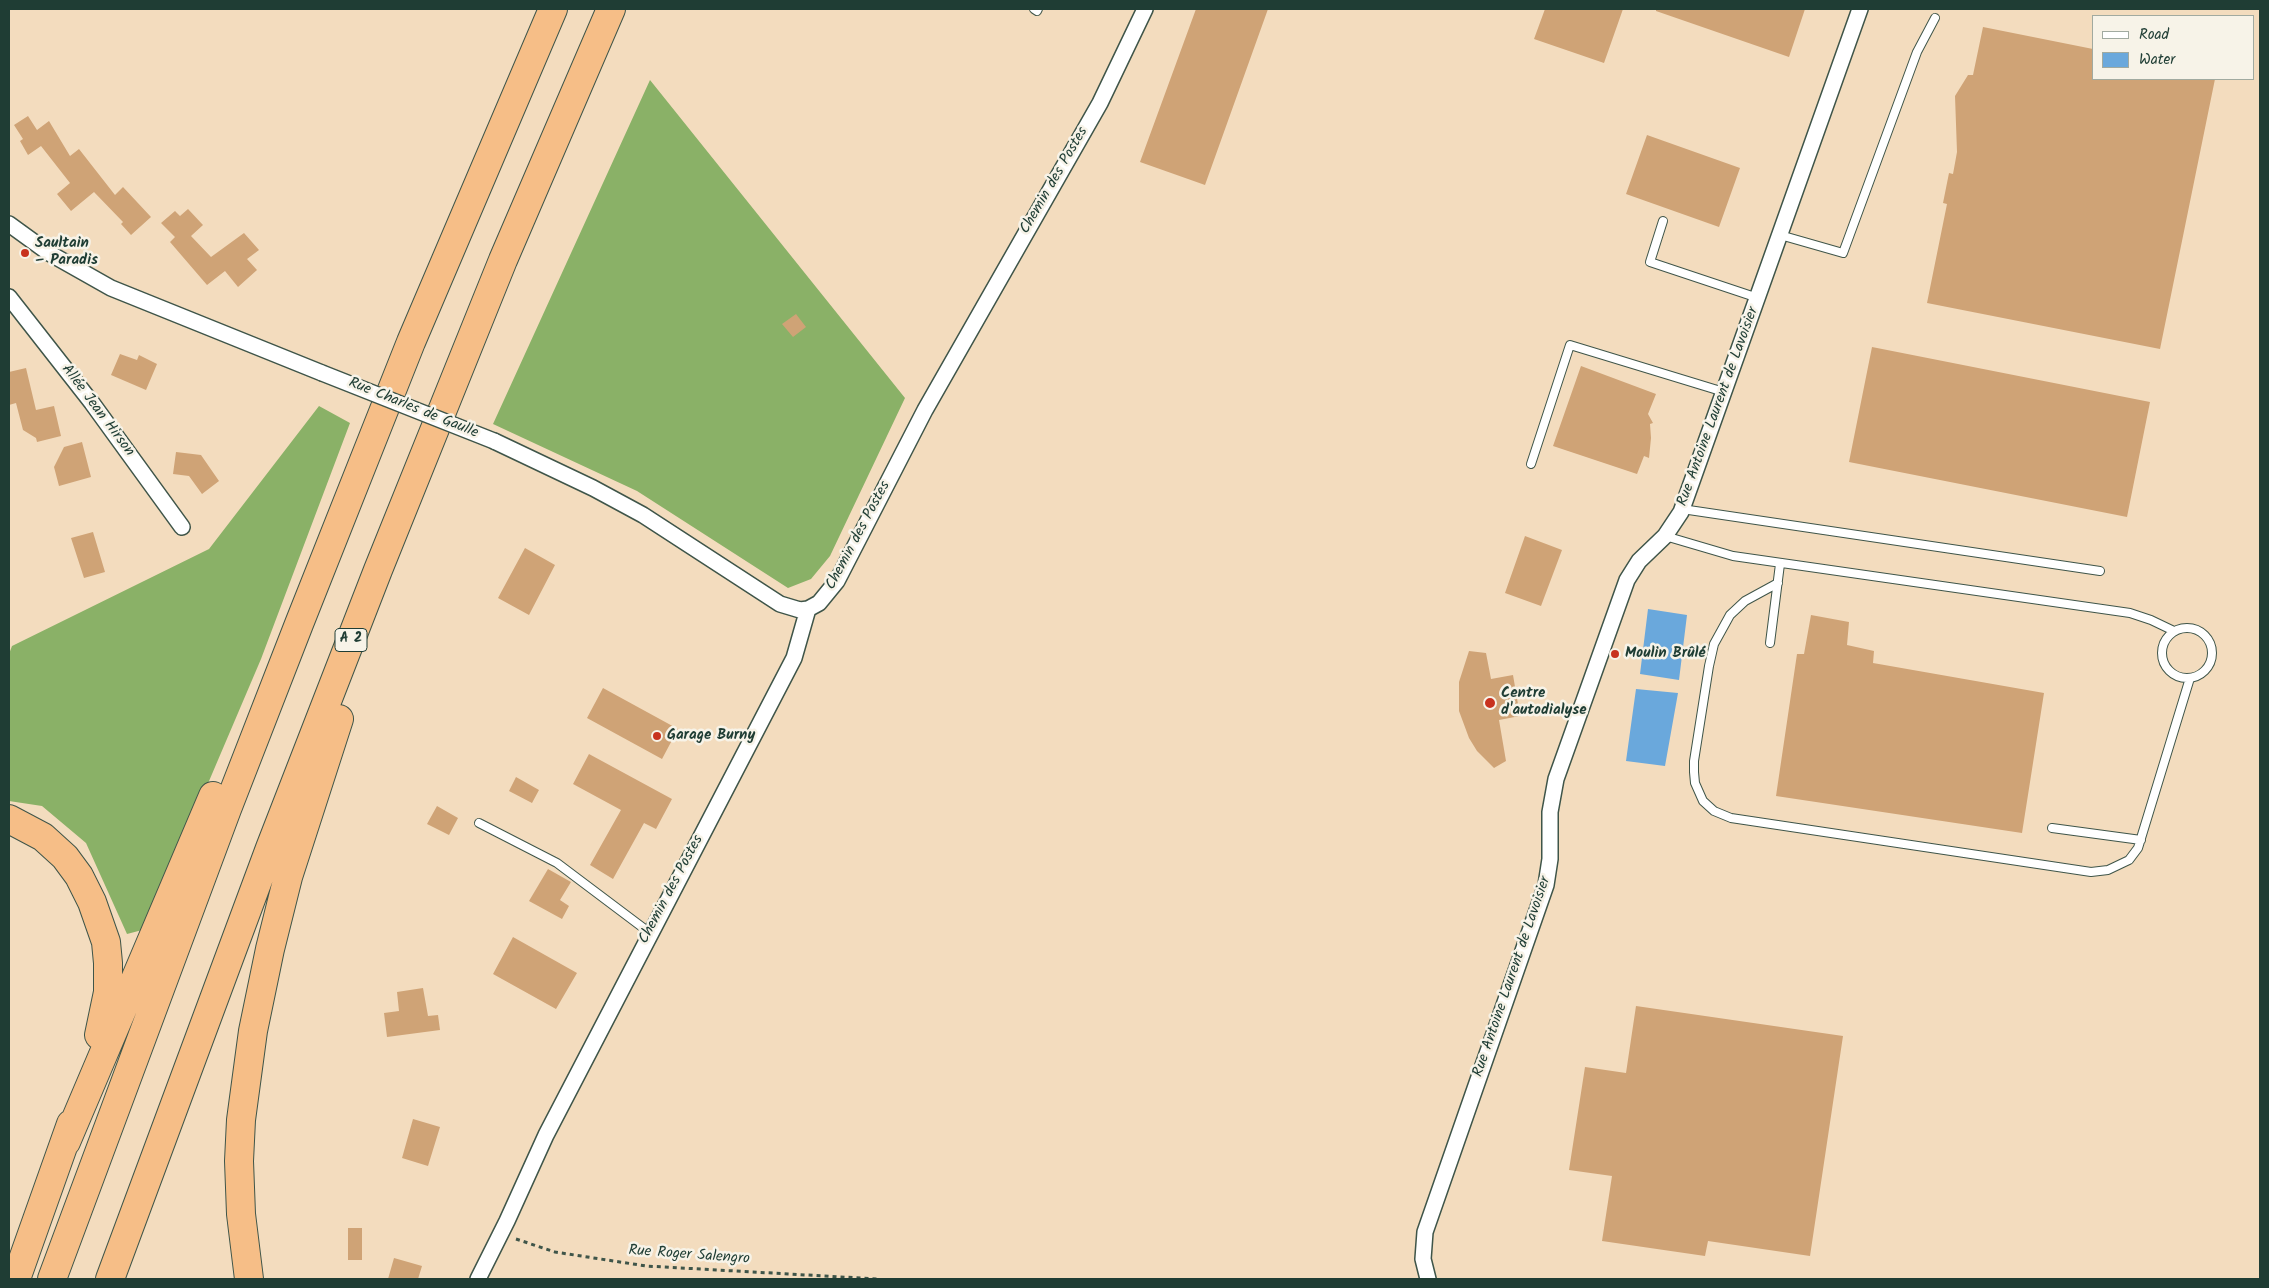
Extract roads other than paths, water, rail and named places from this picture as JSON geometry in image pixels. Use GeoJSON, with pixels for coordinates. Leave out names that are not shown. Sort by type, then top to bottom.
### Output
{"type":"FeatureCollection","features":[{"type":"Feature","properties":{"kind":"highway"},"geometry":{"type":"LineString","coordinates":[[52,1279],[227,809],[299,624],[415,333],[553,9]]}},
{"type":"Feature","properties":{"kind":"highway","name":"A 2"},"geometry":{"type":"LineString","coordinates":[[110,1279],[270,848],[418,467],[503,260],[611,9]]}},
{"type":"Feature","properties":{"kind":"highway"},"geometry":{"type":"LineString","coordinates":[[249,1279],[241,1214],[240,1143],[253,1031],[263,979],[300,836],[340,715],[394,568],[418,467]]}},
{"type":"Feature","properties":{"kind":"highway"},"geometry":{"type":"LineString","coordinates":[[16,1279],[66,1142],[255,694],[269,668],[299,624]]}},
{"type":"Feature","properties":{"kind":"highway"},"geometry":{"type":"LineString","coordinates":[[9,819],[43,837],[69,862],[79,876],[92,902],[106,947],[109,978],[102,1024],[66,1142]]}},
{"type":"Feature","properties":{"kind":"street","name":"Chemin des Postes"},"geometry":{"type":"LineString","coordinates":[[478,1279],[501,1235],[546,1135],[794,658],[808,609],[824,599],[836,581],[930,402],[1106,91],[1145,9]]}},
{"type":"Feature","properties":{"kind":"street","name":"Rue Antoine Laurent de Lavoisier"},"geometry":{"type":"LineString","coordinates":[[1428,1279],[1423,1259],[1425,1232],[1546,885],[1550,860],[1550,812],[1556,778],[1627,580],[1639,561],[1665,536],[1682,509],[1860,9]]}},
{"type":"Feature","properties":{"kind":"street","name":"Rue Charles de Gaulle"},"geometry":{"type":"LineString","coordinates":[[9,224],[49,253],[111,288],[494,441],[593,488],[643,515],[775,602],[793,609],[808,609]]}},
{"type":"Feature","properties":{"kind":"street","name":"Allée Jean Hirson"},"geometry":{"type":"LineString","coordinates":[[9,298],[92,403],[182,527]]}},
{"type":"Feature","properties":{"kind":"lane"},"geometry":{"type":"LineString","coordinates":[[1034,9],[1037,11],[1038,9]]}},
{"type":"Feature","properties":{"kind":"lane"},"geometry":{"type":"LineString","coordinates":[[1780,235],[1843,253],[1917,52],[1936,18]]}},
{"type":"Feature","properties":{"kind":"lane"},"geometry":{"type":"LineString","coordinates":[[1663,221],[1650,262],[1758,298]]}},
{"type":"Feature","properties":{"kind":"lane"},"geometry":{"type":"LineString","coordinates":[[1531,464],[1570,345],[1724,392]]}},
{"type":"Feature","properties":{"kind":"lane"},"geometry":{"type":"LineString","coordinates":[[1682,509],[2100,570]]}},
{"type":"Feature","properties":{"kind":"lane"},"geometry":{"type":"LineString","coordinates":[[1665,536],[1718,554],[2130,614],[2151,620],[2174,631]]}},
{"type":"Feature","properties":{"kind":"lane"},"geometry":{"type":"LineString","coordinates":[[1770,643],[1780,564]]}},
{"type":"Feature","properties":{"kind":"lane"},"geometry":{"type":"LineString","coordinates":[[1778,583],[1745,601],[1730,615],[1719,633],[1711,654],[1695,752],[1694,772],[1698,791],[1703,801],[1714,811],[1731,818],[2091,872],[2108,870],[2122,864],[2134,854],[2141,840],[2190,678]]}},
{"type":"Feature","properties":{"kind":"lane"},"geometry":{"type":"LineString","coordinates":[[2184,628],[2195,629],[2205,635],[2210,644],[2212,655],[2208,666],[2201,674],[2190,678],[2172,673],[2163,661],[2162,647],[2166,638],[2174,631],[2184,628]]}},
{"type":"Feature","properties":{"kind":"lane"},"geometry":{"type":"LineString","coordinates":[[479,823],[558,863],[650,933]]}},
{"type":"Feature","properties":{"kind":"lane"},"geometry":{"type":"LineString","coordinates":[[2052,828],[2141,840]]}},
{"type":"Feature","properties":{"kind":"water"},"geometry":{"type":"Polygon","coordinates":[[[1648,609],[1687,615],[1679,680],[1640,674],[1648,609]]]}},
{"type":"Feature","properties":{"kind":"water"},"geometry":{"type":"Polygon","coordinates":[[[1636,689],[1678,693],[1665,766],[1626,761],[1636,689]]]}},
{"type":"Feature","properties":{"kind":"place","name":"Saultain – Paradis"},"geometry":{"type":"Point","coordinates":[25,253]}},
{"type":"Feature","properties":{"kind":"place","name":"Moulin Brûlé"},"geometry":{"type":"Point","coordinates":[1615,654]}},
{"type":"Feature","properties":{"kind":"place","name":"Centre d'autodialyse"},"geometry":{"type":"Point","coordinates":[1490,703]}},
{"type":"Feature","properties":{"kind":"place","name":"Garage Burny"},"geometry":{"type":"Point","coordinates":[657,736]}}]}
